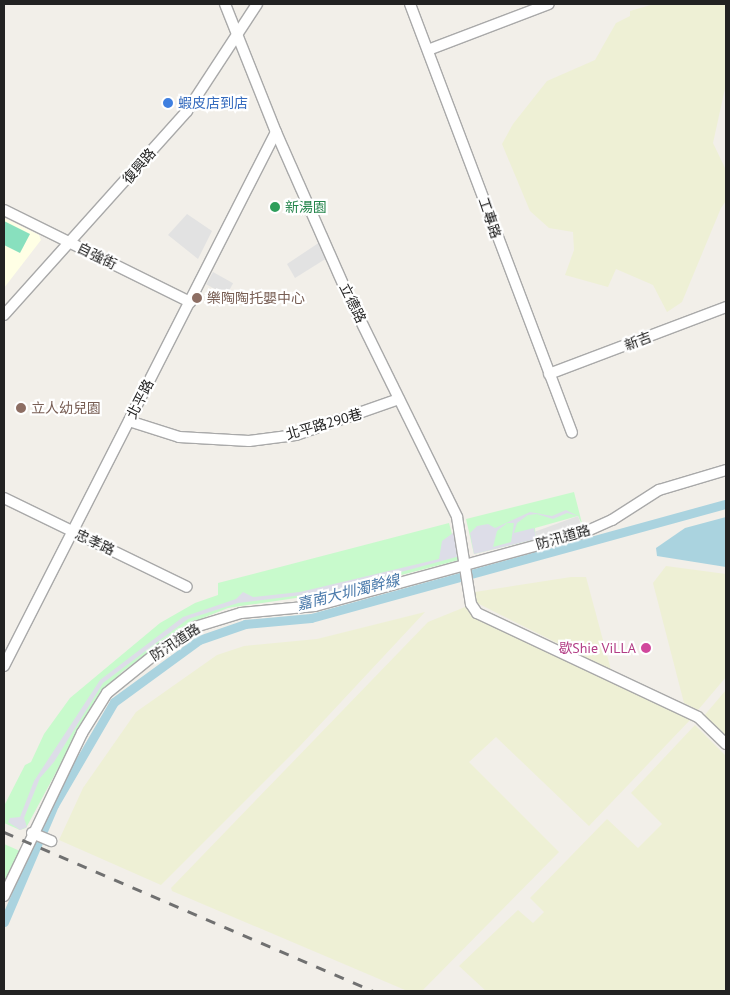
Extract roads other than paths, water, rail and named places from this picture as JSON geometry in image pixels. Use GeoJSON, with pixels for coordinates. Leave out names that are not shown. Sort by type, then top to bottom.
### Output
{"type":"FeatureCollection","features":[{"type":"Feature","properties":{"kind":"street","name":"立德路"},"geometry":{"type":"LineString","coordinates":[[225,4],[276,132],[399,399],[456,517],[467,566],[471,604],[484,618],[698,717],[726,744]]}},
{"type":"Feature","properties":{"kind":"street","name":"復興路"},"geometry":{"type":"LineString","coordinates":[[4,315],[71,243],[187,111],[257,4]]}},
{"type":"Feature","properties":{"kind":"street","name":"工專路"},"geometry":{"type":"LineString","coordinates":[[410,4],[572,432]]}},
{"type":"Feature","properties":{"kind":"street"},"geometry":{"type":"LineString","coordinates":[[428,50],[549,4]]}},
{"type":"Feature","properties":{"kind":"street","name":"北平路"},"geometry":{"type":"LineString","coordinates":[[4,666],[276,132]]}},
{"type":"Feature","properties":{"kind":"street","name":"自強街"},"geometry":{"type":"LineString","coordinates":[[4,210],[190,302]]}},
{"type":"Feature","properties":{"kind":"street","name":"新吉"},"geometry":{"type":"LineString","coordinates":[[549,374],[726,307]]}},
{"type":"Feature","properties":{"kind":"street","name":"北平路290巷"},"geometry":{"type":"LineString","coordinates":[[129,421],[179,437],[249,441],[296,435],[399,399]]}},
{"type":"Feature","properties":{"kind":"street","name":"防汛道路"},"geometry":{"type":"LineString","coordinates":[[4,896],[32,833],[82,733],[107,693],[164,647],[195,627],[241,613],[315,606],[467,566],[585,532],[612,520],[659,490],[726,470]]}},
{"type":"Feature","properties":{"kind":"street","name":"忠孝路"},"geometry":{"type":"LineString","coordinates":[[4,498],[187,587]]}},
{"type":"Feature","properties":{"kind":"street"},"geometry":{"type":"LineString","coordinates":[[32,833],[51,841]]}},
{"type":"Feature","properties":{"kind":"water"},"geometry":{"type":"Polygon","coordinates":[[[726,517],[726,567],[657,556],[656,548],[685,528],[726,517]]]}},
{"type":"Feature","properties":{"kind":"waterway","name":"嘉南大圳濁幹線"},"geometry":{"type":"LineString","coordinates":[[4,922],[54,805],[114,702],[199,640],[245,624],[311,618],[726,504]]}},
{"type":"Feature","properties":{"kind":"railway"},"geometry":{"type":"LineString","coordinates":[[4,832],[373,991]]}},
{"type":"Feature","properties":{"kind":"place","name":"蝦皮店到店"},"geometry":{"type":"Point","coordinates":[168,103]}},
{"type":"Feature","properties":{"kind":"place","name":"新湯園"},"geometry":{"type":"Point","coordinates":[275,207]}},
{"type":"Feature","properties":{"kind":"place","name":"樂陶陶托嬰中心"},"geometry":{"type":"Point","coordinates":[197,298]}},
{"type":"Feature","properties":{"kind":"place","name":"立人幼兒園"},"geometry":{"type":"Point","coordinates":[21,408]}},
{"type":"Feature","properties":{"kind":"place","name":"歇Shie ViLLA"},"geometry":{"type":"Point","coordinates":[646,648]}}]}
